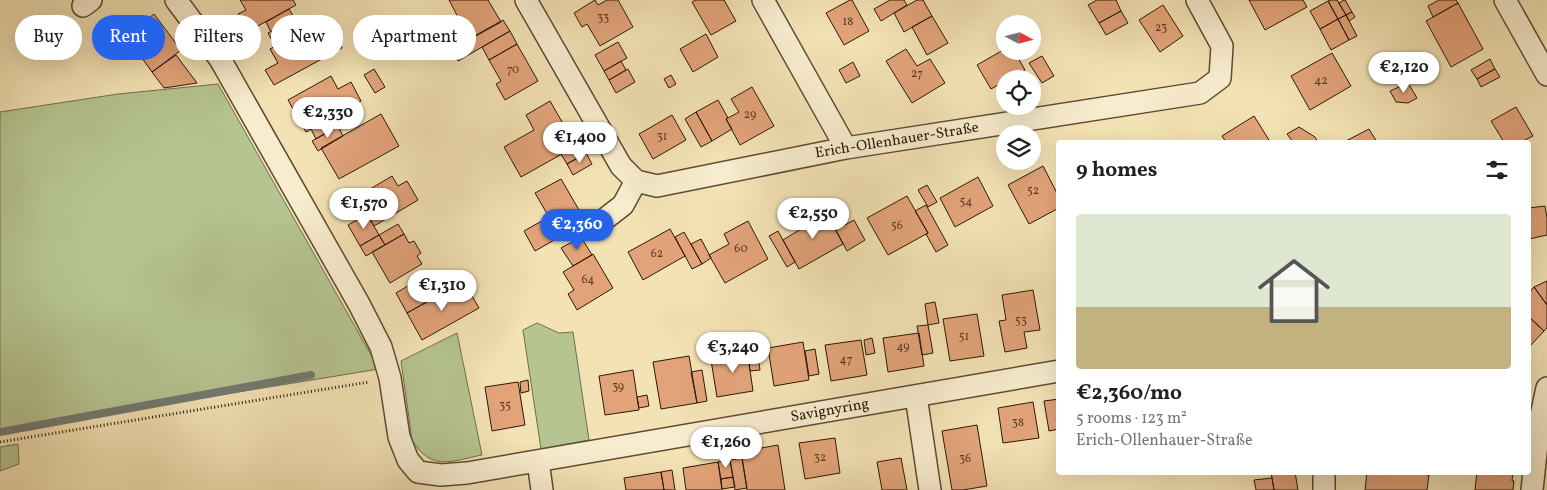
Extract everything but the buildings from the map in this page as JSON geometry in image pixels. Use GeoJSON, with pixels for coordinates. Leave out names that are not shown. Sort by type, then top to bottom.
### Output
{"type":"FeatureCollection","features":[{"type":"Feature","properties":{"kind":"street"},"geometry":{"type":"LineString","coordinates":[[176,0],[225,67],[381,347],[390,378]]}},
{"type":"Feature","properties":{"kind":"street"},"geometry":{"type":"LineString","coordinates":[[526,0],[621,166],[636,181],[623,205],[601,222]]}},
{"type":"Feature","properties":{"kind":"street"},"geometry":{"type":"LineString","coordinates":[[763,0],[846,148]]}},
{"type":"Feature","properties":{"kind":"street","name":"Erich-Ollenhauer-Straße"},"geometry":{"type":"LineString","coordinates":[[636,181],[657,186],[846,148],[1200,93],[1220,78],[1222,46],[1197,0]]}},
{"type":"Feature","properties":{"kind":"street"},"geometry":{"type":"LineString","coordinates":[[1505,0],[1547,75]]}},
{"type":"Feature","properties":{"kind":"street","name":"Savignyring"},"geometry":{"type":"LineString","coordinates":[[390,378],[399,437],[408,460],[418,472],[441,475],[467,473],[1056,372]]}},
{"type":"Feature","properties":{"kind":"street"},"geometry":{"type":"LineString","coordinates":[[1532,490],[1538,425],[1547,388]]}},
{"type":"Feature","properties":{"kind":"street"},"geometry":{"type":"LineString","coordinates":[[916,396],[930,490]]}},
{"type":"Feature","properties":{"kind":"street"},"geometry":{"type":"LineString","coordinates":[[538,461],[542,490]]}},
{"type":"Feature","properties":{"kind":"street"},"geometry":{"type":"LineString","coordinates":[[1324,475],[1324,490]]}},
{"type":"Feature","properties":{"kind":"path"},"geometry":{"type":"LineString","coordinates":[[0,442],[390,378]]}},
{"type":"Feature","properties":{"kind":"green space"},"geometry":{"type":"Polygon","coordinates":[[[218,84],[379,369],[0,431],[0,112],[118,94],[218,84]]]}},
{"type":"Feature","properties":{"kind":"green space"},"geometry":{"type":"Polygon","coordinates":[[[537,323],[559,333],[573,332],[589,440],[541,449],[523,330],[537,323]]]}},
{"type":"Feature","properties":{"kind":"green space"},"geometry":{"type":"Polygon","coordinates":[[[457,333],[482,455],[443,462],[427,457],[412,440],[401,361],[457,333]]]}},
{"type":"Feature","properties":{"kind":"green space"},"geometry":{"type":"Polygon","coordinates":[[[18,444],[19,464],[0,471],[0,447],[18,444]]]}},
{"type":"Feature","properties":{"kind":"waterway"},"geometry":{"type":"LineString","coordinates":[[0,432],[311,375]]}}]}
